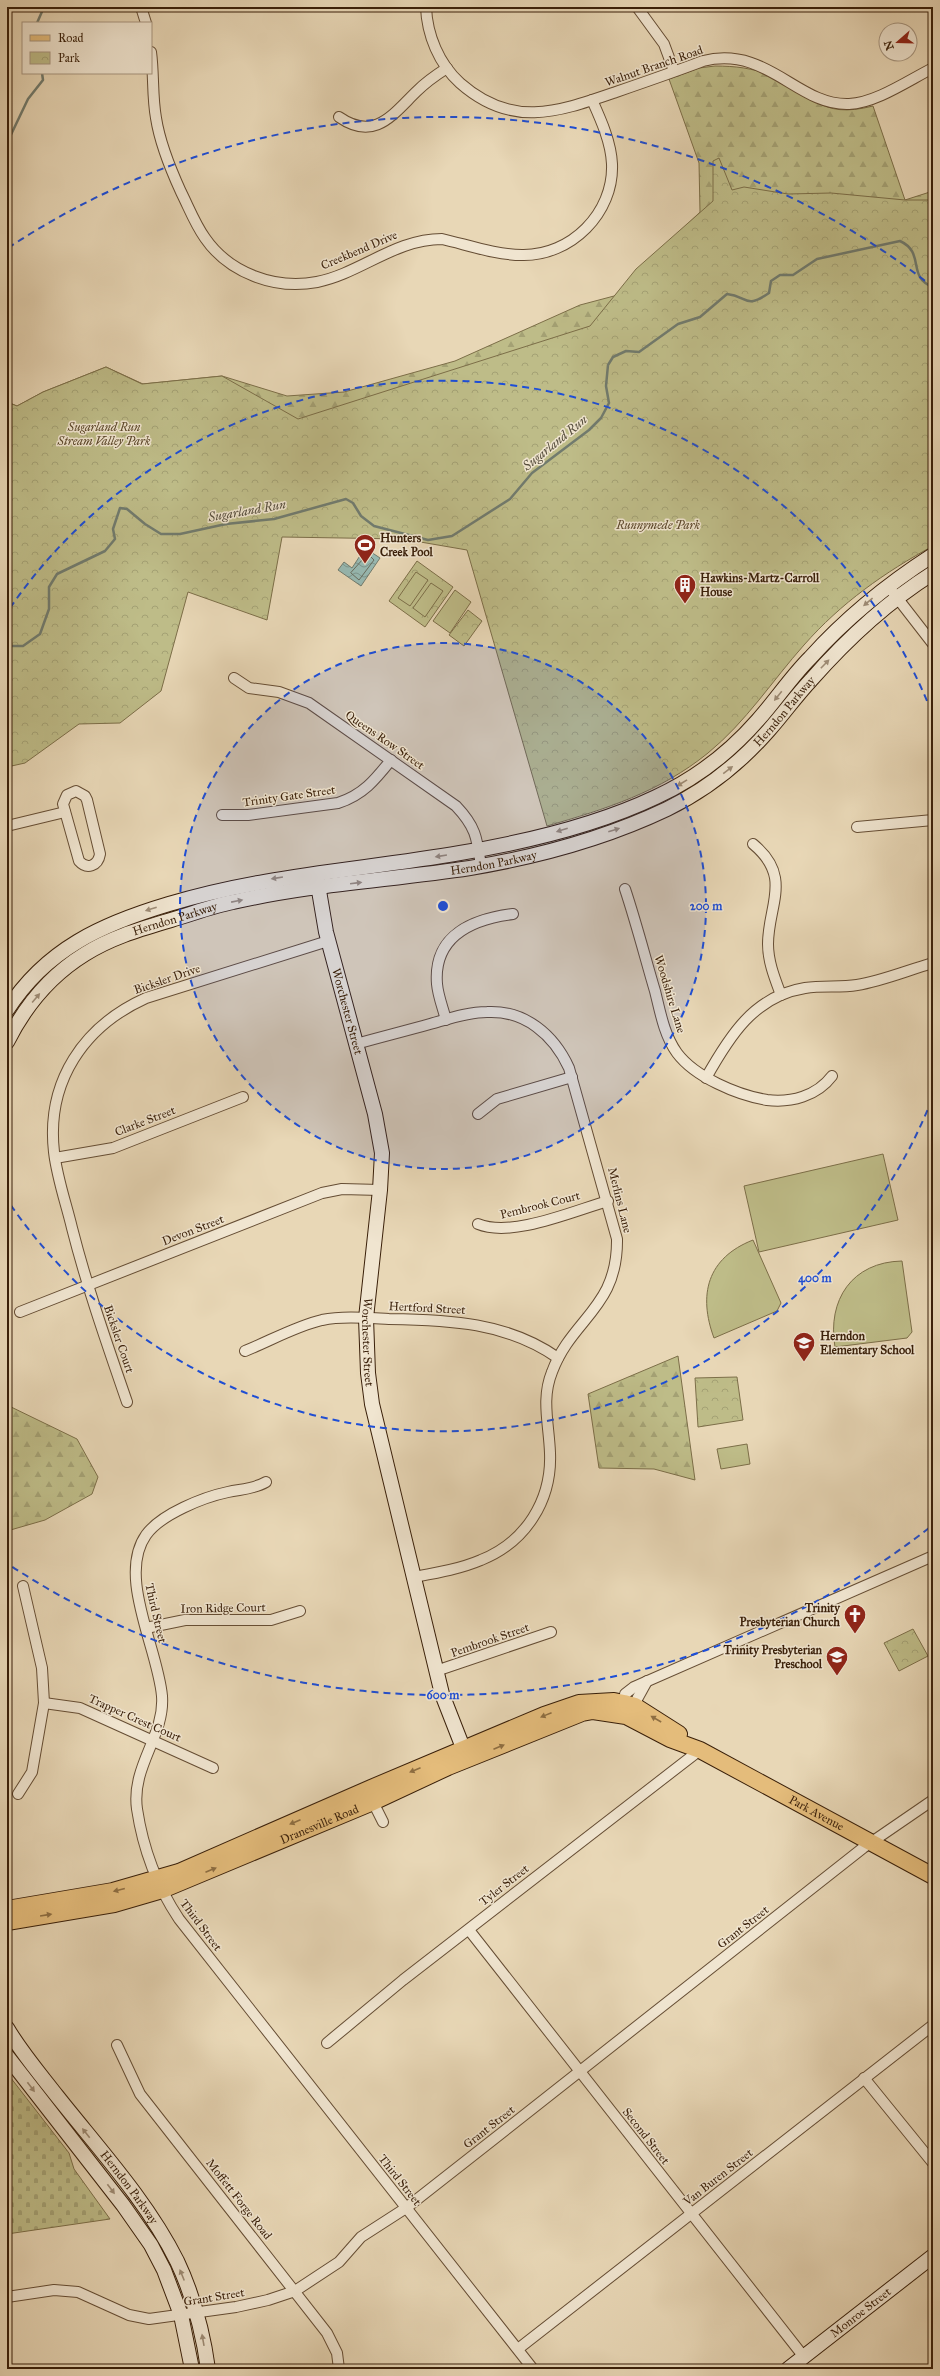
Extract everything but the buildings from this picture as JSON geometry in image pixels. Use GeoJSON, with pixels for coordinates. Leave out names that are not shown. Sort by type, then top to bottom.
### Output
{"type":"FeatureCollection","features":[{"type":"Feature","properties":{"kind":"main road","name":"Herndon Parkway"},"geometry":{"type":"LineString","coordinates":[[9,1004],[54,957],[80,939],[108,925],[222,888],[479,850],[539,837],[628,809],[672,790],[723,754],[746,732],[815,652],[843,624],[888,586],[933,554]]}},
{"type":"Feature","properties":{"kind":"main road","name":"Herndon Parkway"},"geometry":{"type":"LineString","coordinates":[[7,1042],[24,1013],[60,972],[86,953],[115,938],[220,905],[318,888],[481,866],[532,855],[629,825],[666,809],[707,785],[734,766],[757,744],[808,682],[843,645],[897,598],[933,573]]}},
{"type":"Feature","properties":{"kind":"main road","name":"Worchester Street"},"geometry":{"type":"LineString","coordinates":[[316,873],[328,941],[380,1133],[382,1153],[380,1190],[366,1318],[368,1373],[375,1416],[442,1694],[466,1755]]}},
{"type":"Feature","properties":{"kind":"main road","name":"Dranesville Road"},"geometry":{"type":"LineString","coordinates":[[7,1922],[114,1904],[466,1755],[582,1713],[628,1708]]}},
{"type":"Feature","properties":{"kind":"main road","name":"Park Avenue"},"geometry":{"type":"LineString","coordinates":[[628,1708],[670,1739],[700,1750],[933,1876]]}},
{"type":"Feature","properties":{"kind":"main road","name":"Dranesville Road"},"geometry":{"type":"LineString","coordinates":[[7,1909],[113,1891],[159,1885],[373,1802],[448,1767],[466,1755]]}},
{"type":"Feature","properties":{"kind":"main road","name":"Herndon Parkway"},"geometry":{"type":"LineString","coordinates":[[7,2028],[25,2055],[123,2180],[158,2229],[177,2262],[195,2312],[201,2331],[208,2369]]}},
{"type":"Feature","properties":{"kind":"main road","name":"Herndon Parkway"},"geometry":{"type":"LineString","coordinates":[[7,2056],[143,2232],[164,2270],[181,2315],[192,2369]]}},
{"type":"Feature","properties":{"kind":"main road","name":"Monroe Street"},"geometry":{"type":"LineString","coordinates":[[788,2369],[933,2256]]}},
{"type":"Feature","properties":{"kind":"street"},"geometry":{"type":"LineString","coordinates":[[141,7],[146,22]]}},
{"type":"Feature","properties":{"kind":"street","name":"Walnut Branch Road"},"geometry":{"type":"LineString","coordinates":[[426,7],[432,37],[447,68],[469,91],[482,100],[512,111],[539,113],[556,111],[707,60],[736,59],[766,68],[825,100],[848,104],[871,99],[933,68]]}},
{"type":"Feature","properties":{"kind":"street"},"geometry":{"type":"LineString","coordinates":[[637,7],[664,44],[674,71]]}},
{"type":"Feature","properties":{"kind":"street","name":"Creekbend Drive"},"geometry":{"type":"LineString","coordinates":[[152,65],[156,118],[160,138],[166,158],[197,226],[215,250],[233,265],[254,276],[284,283],[301,284],[332,278],[403,245],[431,239],[442,239],[523,256],[537,254],[563,246],[587,228],[596,218],[608,192],[611,177],[612,164],[609,141],[592,100]]}},
{"type":"Feature","properties":{"kind":"street"},"geometry":{"type":"LineString","coordinates":[[339,117],[346,122],[365,127],[384,122],[421,88],[447,68]]}},
{"type":"Feature","properties":{"kind":"street"},"geometry":{"type":"LineString","coordinates":[[888,586],[933,644]]}},
{"type":"Feature","properties":{"kind":"street","name":"Queens Row Street"},"geometry":{"type":"LineString","coordinates":[[234,678],[249,688],[279,692],[309,703],[456,806],[472,824],[477,835],[481,866]]}},
{"type":"Feature","properties":{"kind":"street","name":"Trinity Gate Street"},"geometry":{"type":"LineString","coordinates":[[222,815],[248,815],[338,803],[350,800],[370,786],[391,760]]}},
{"type":"Feature","properties":{"kind":"street"},"geometry":{"type":"LineString","coordinates":[[76,791],[85,796],[100,854],[96,864],[86,866],[79,861],[65,812],[63,804],[67,795],[76,791]]}},
{"type":"Feature","properties":{"kind":"street"},"geometry":{"type":"LineString","coordinates":[[7,826],[65,812]]}},
{"type":"Feature","properties":{"kind":"street"},"geometry":{"type":"LineString","coordinates":[[857,827],[933,820]]}},
{"type":"Feature","properties":{"kind":"street"},"geometry":{"type":"LineString","coordinates":[[753,844],[767,858],[775,876],[775,904],[768,944],[772,972],[781,995]]}},
{"type":"Feature","properties":{"kind":"street","name":"Woodshire Lane"},"geometry":{"type":"LineString","coordinates":[[625,889],[670,1040],[685,1063],[706,1078],[762,1099],[774,1101],[793,1099],[813,1092],[832,1076]]}},
{"type":"Feature","properties":{"kind":"street"},"geometry":{"type":"LineString","coordinates":[[446,1020],[437,984],[437,972],[443,951],[458,932],[468,925],[493,917],[513,914]]}},
{"type":"Feature","properties":{"kind":"street","name":"Bicksler Drive"},"geometry":{"type":"LineString","coordinates":[[87,1286],[55,1158],[53,1118],[62,1082],[69,1066],[85,1042],[112,1016],[146,998],[328,941]]}},
{"type":"Feature","properties":{"kind":"street"},"geometry":{"type":"LineString","coordinates":[[706,1078],[723,1048],[741,1023],[754,1012],[781,995],[819,986],[859,985],[933,963]]}},
{"type":"Feature","properties":{"kind":"street"},"geometry":{"type":"LineString","coordinates":[[9,1004],[24,1013]]}},
{"type":"Feature","properties":{"kind":"street","name":"Merlins Lane"},"geometry":{"type":"LineString","coordinates":[[356,1044],[446,1020],[487,1012],[501,1013],[526,1020],[537,1027],[556,1045],[563,1055],[572,1077],[608,1201],[617,1239],[616,1260],[612,1279],[600,1301],[558,1358],[552,1371],[545,1398],[550,1463],[548,1483],[537,1511],[516,1538],[496,1553],[469,1565],[414,1577]]}},
{"type":"Feature","properties":{"kind":"street"},"geometry":{"type":"LineString","coordinates":[[478,1114],[497,1099],[572,1077]]}},
{"type":"Feature","properties":{"kind":"street","name":"Clarke Street"},"geometry":{"type":"LineString","coordinates":[[55,1158],[113,1148],[243,1097]]}},
{"type":"Feature","properties":{"kind":"street","name":"Devon Street"},"geometry":{"type":"LineString","coordinates":[[20,1312],[322,1193],[342,1189],[380,1190]]}},
{"type":"Feature","properties":{"kind":"street","name":"Pembrook Court"},"geometry":{"type":"LineString","coordinates":[[478,1224],[492,1229],[507,1229],[608,1201]]}},
{"type":"Feature","properties":{"kind":"street","name":"Bicksler Court"},"geometry":{"type":"LineString","coordinates":[[87,1286],[127,1402]]}},
{"type":"Feature","properties":{"kind":"street","name":"Hertford Street"},"geometry":{"type":"LineString","coordinates":[[245,1351],[320,1321],[335,1318],[366,1318],[463,1322],[512,1333],[529,1340],[558,1358]]}},
{"type":"Feature","properties":{"kind":"street","name":"Third Street"},"geometry":{"type":"LineString","coordinates":[[266,1482],[250,1489],[216,1495],[176,1512],[165,1518],[147,1534],[140,1545],[134,1568],[135,1579],[158,1678],[162,1709],[140,1770],[136,1796],[137,1810],[159,1885],[184,1925],[533,2369]]}},
{"type":"Feature","properties":{"kind":"street"},"geometry":{"type":"LineString","coordinates":[[628,1708],[625,1694],[647,1681],[933,1556]]}},
{"type":"Feature","properties":{"kind":"street"},"geometry":{"type":"LineString","coordinates":[[18,1794],[28,1781],[32,1772],[44,1703],[42,1668],[23,1586]]}},
{"type":"Feature","properties":{"kind":"street","name":"Iron Ridge Court"},"geometry":{"type":"LineString","coordinates":[[146,1628],[185,1620],[271,1620],[300,1611]]}},
{"type":"Feature","properties":{"kind":"street","name":"Pembrook Street"},"geometry":{"type":"LineString","coordinates":[[436,1671],[551,1632]]}},
{"type":"Feature","properties":{"kind":"street","name":"Trapper Crest Court"},"geometry":{"type":"LineString","coordinates":[[44,1703],[80,1708],[213,1768]]}},
{"type":"Feature","properties":{"kind":"street","name":"Tyler Street"},"geometry":{"type":"LineString","coordinates":[[327,2043],[389,1992],[700,1750]]}},
{"type":"Feature","properties":{"kind":"street","name":"Grant Street"},"geometry":{"type":"LineString","coordinates":[[7,2297],[66,2290],[90,2296],[116,2310],[140,2318],[164,2318],[268,2300],[295,2291],[339,2262],[361,2237],[406,2208],[580,2073],[871,1843],[933,1800]]}},
{"type":"Feature","properties":{"kind":"street"},"geometry":{"type":"LineString","coordinates":[[373,1802],[383,1822]]}},
{"type":"Feature","properties":{"kind":"street","name":"Second Street"},"geometry":{"type":"LineString","coordinates":[[469,1930],[690,2214],[804,2357]]}},
{"type":"Feature","properties":{"kind":"street","name":"Van Buren Street"},"geometry":{"type":"LineString","coordinates":[[518,2349],[933,2025]]}},
{"type":"Feature","properties":{"kind":"street","name":"Moffett Forge Road"},"geometry":{"type":"LineString","coordinates":[[117,2045],[140,2094],[295,2291],[332,2342],[339,2369]]}},
{"type":"Feature","properties":{"kind":"street"},"geometry":{"type":"LineString","coordinates":[[864,2078],[933,2163]]}},
{"type":"Feature","properties":{"kind":"green space","name":"Sugarland Run Stream Valley Park"},"geometry":{"type":"Polygon","coordinates":[[[730,66],[765,73],[786,83],[818,103],[828,107],[840,110],[873,106],[905,200],[933,191],[933,235],[7,527],[7,402],[17,406],[43,392],[106,367],[143,384],[222,376],[287,396],[344,392],[455,361],[580,305],[614,296],[700,212],[699,163],[669,79],[699,68],[730,66]]]}},
{"type":"Feature","properties":{"kind":"green space","name":"Runnymede Park"},"geometry":{"type":"Polygon","coordinates":[[[719,158],[732,190],[744,187],[788,194],[831,193],[905,200],[933,200],[933,546],[881,578],[833,615],[804,645],[747,715],[708,753],[690,767],[652,789],[611,806],[547,826],[467,550],[403,539],[282,537],[267,620],[188,592],[161,691],[120,723],[79,724],[25,763],[7,767],[7,402],[17,406],[43,392],[106,367],[142,384],[222,376],[298,419],[590,326],[636,269],[713,201],[713,161],[719,158]]]}},
{"type":"Feature","properties":{"kind":"green space"},"geometry":{"type":"Polygon","coordinates":[[[417,561],[453,587],[425,627],[389,601],[417,561]]]}},
{"type":"Feature","properties":{"kind":"green space"},"geometry":{"type":"Polygon","coordinates":[[[416,572],[428,580],[410,606],[398,598],[416,572]]]}},
{"type":"Feature","properties":{"kind":"green space"},"geometry":{"type":"Polygon","coordinates":[[[431,583],[443,591],[425,617],[413,608],[431,583]]]}},
{"type":"Feature","properties":{"kind":"green space"},"geometry":{"type":"Polygon","coordinates":[[[455,590],[471,602],[450,633],[433,621],[455,590]]]}},
{"type":"Feature","properties":{"kind":"green space"},"geometry":{"type":"Polygon","coordinates":[[[468,610],[482,621],[464,646],[449,635],[468,610]]]}},
{"type":"Feature","properties":{"kind":"green space"},"geometry":{"type":"Polygon","coordinates":[[[883,1154],[898,1220],[759,1252],[744,1186],[883,1154]]]}},
{"type":"Feature","properties":{"kind":"green space"},"geometry":{"type":"Polygon","coordinates":[[[753,1240],[781,1303],[777,1311],[714,1338],[709,1322],[707,1307],[707,1293],[710,1280],[716,1268],[725,1257],[737,1248],[753,1240]]]}},
{"type":"Feature","properties":{"kind":"green space"},"geometry":{"type":"Polygon","coordinates":[[[902,1261],[912,1332],[907,1338],[835,1347],[835,1314],[840,1299],[847,1287],[857,1276],[869,1268],[884,1263],[902,1261]]]}},
{"type":"Feature","properties":{"kind":"green space"},"geometry":{"type":"Polygon","coordinates":[[[678,1356],[695,1480],[654,1469],[599,1468],[588,1394],[678,1356]]]}},
{"type":"Feature","properties":{"kind":"green space"},"geometry":{"type":"Polygon","coordinates":[[[737,1377],[743,1420],[698,1427],[695,1378],[737,1377]]]}},
{"type":"Feature","properties":{"kind":"green space"},"geometry":{"type":"Polygon","coordinates":[[[7,1405],[77,1439],[98,1477],[92,1494],[45,1520],[7,1531],[7,1405]]]}},
{"type":"Feature","properties":{"kind":"green space"},"geometry":{"type":"Polygon","coordinates":[[[747,1444],[750,1464],[721,1469],[717,1449],[747,1444]]]}},
{"type":"Feature","properties":{"kind":"green space"},"geometry":{"type":"Polygon","coordinates":[[[913,1629],[928,1656],[899,1671],[884,1643],[913,1629]]]}},
{"type":"Feature","properties":{"kind":"green space"},"geometry":{"type":"Polygon","coordinates":[[[7,2073],[69,2153],[74,2169],[110,2219],[7,2234],[7,2073]]]}},
{"type":"Feature","properties":{"kind":"water","name":"Hunters Creek Pool"},"geometry":{"type":"Polygon","coordinates":[[[365,548],[380,558],[361,586],[338,570],[344,562],[352,568],[365,548]]]}},
{"type":"Feature","properties":{"kind":"waterway"},"geometry":{"type":"LineString","coordinates":[[37,22],[44,7]]}},
{"type":"Feature","properties":{"kind":"waterway"},"geometry":{"type":"LineString","coordinates":[[7,143],[28,99],[43,80],[42,74]]}},
{"type":"Feature","properties":{"kind":"waterway","name":"Sugarland Run"},"geometry":{"type":"LineString","coordinates":[[7,646],[23,646],[40,634],[49,609],[49,587],[57,574],[105,551],[115,539],[113,529],[120,508],[127,509],[145,524],[161,534],[180,534],[226,524],[274,519],[346,499],[353,503],[361,516],[374,526],[428,540],[452,536],[510,499],[532,473],[589,430],[601,418],[609,403],[606,386],[608,365],[613,357],[626,351],[639,352],[678,324],[700,317],[727,294],[734,295],[746,301],[755,301],[769,293],[771,281],[780,275],[793,275],[817,259],[900,241],[908,246],[912,252],[920,277],[925,283],[933,287]]}},
{"type":"Feature","properties":{"kind":"place","name":"Hunters Creek Pool"},"geometry":{"type":"Point","coordinates":[365,564]}},
{"type":"Feature","properties":{"kind":"place","name":"Hawkins-Martz-Carroll House"},"geometry":{"type":"Point","coordinates":[685,604]}},
{"type":"Feature","properties":{"kind":"place","name":"Herndon Elementary School"},"geometry":{"type":"Point","coordinates":[804,1362]}},
{"type":"Feature","properties":{"kind":"place","name":"Trinity Presbyterian Church"},"geometry":{"type":"Point","coordinates":[855,1634]}},
{"type":"Feature","properties":{"kind":"place","name":"Trinity Presbyterian Preschool"},"geometry":{"type":"Point","coordinates":[837,1676]}}]}
